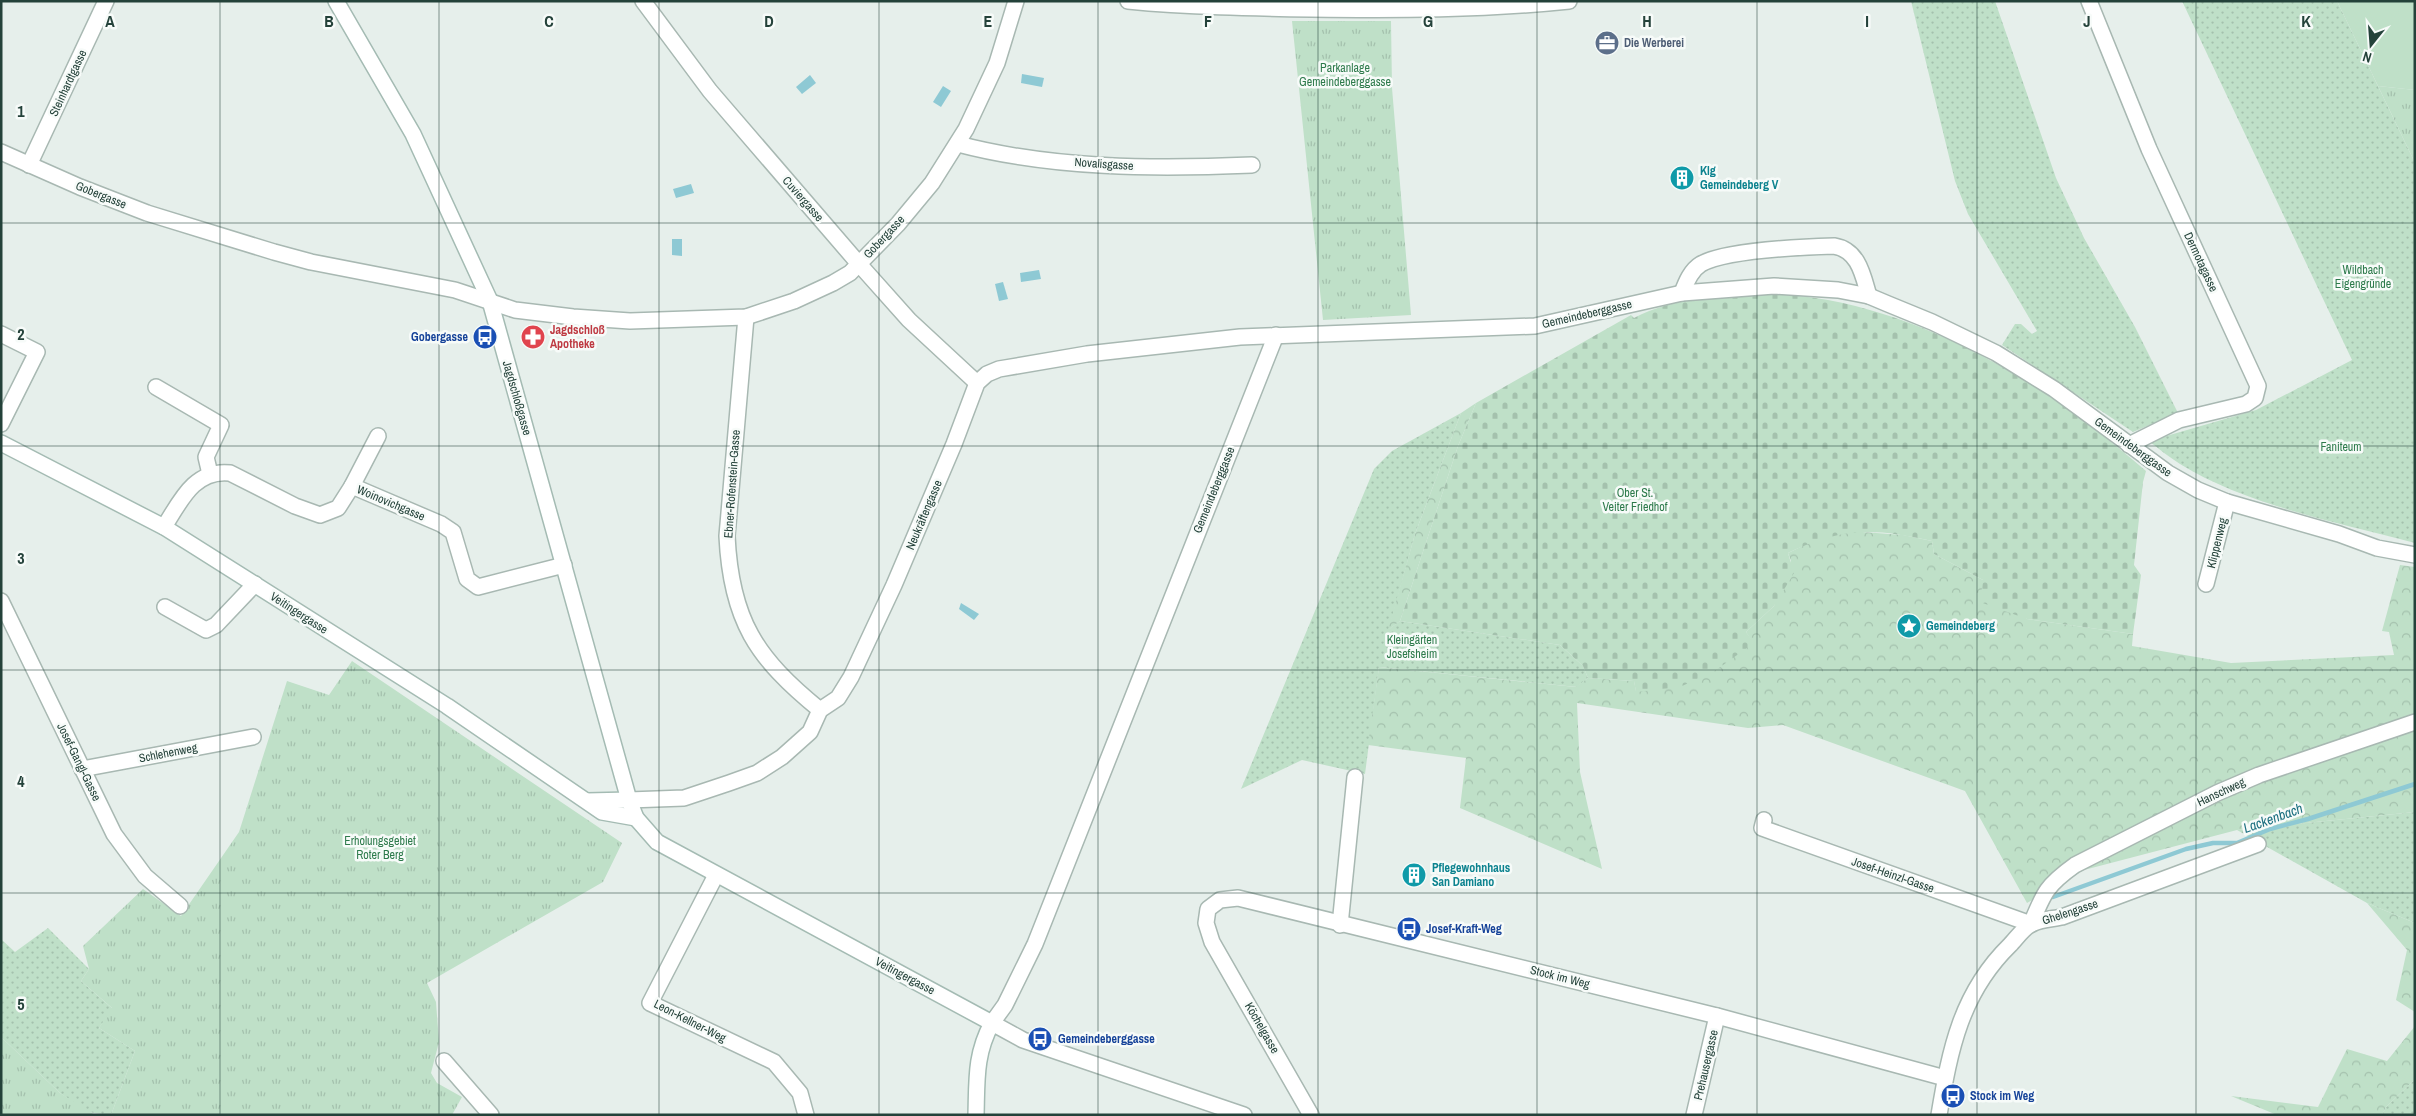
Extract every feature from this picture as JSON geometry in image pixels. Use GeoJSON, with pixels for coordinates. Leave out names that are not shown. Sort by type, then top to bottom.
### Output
{"type":"FeatureCollection","features":[{"type":"Feature","properties":{"kind":"street","name":"Steinhardtgasse"},"geometry":{"type":"LineString","coordinates":[[28,165],[106,1]]}},
{"type":"Feature","properties":{"kind":"street","name":"Jagdschloßgasse"},"geometry":{"type":"LineString","coordinates":[[336,1],[412,134],[490,301],[628,800],[636,818]]}},
{"type":"Feature","properties":{"kind":"street","name":"Cuviergasse"},"geometry":{"type":"LineString","coordinates":[[643,1],[710,90],[859,264],[909,320],[977,383]]}},
{"type":"Feature","properties":{"kind":"street","name":"Gobergasse"},"geometry":{"type":"LineString","coordinates":[[1,152],[28,165],[147,213],[311,262],[456,290],[515,310],[582,318],[630,321],[746,317],[815,292],[850,272],[898,224],[932,183],[958,144],[990,82],[1016,1]]}},
{"type":"Feature","properties":{"kind":"street"},"geometry":{"type":"LineString","coordinates":[[1128,1],[1190,7],[1370,6],[1459,9],[1569,1]]}},
{"type":"Feature","properties":{"kind":"street","name":"Dermotagasse"},"geometry":{"type":"LineString","coordinates":[[2089,1],[2149,149],[2258,386],[2255,398],[2246,404],[2179,420],[2129,445]]}},
{"type":"Feature","properties":{"kind":"street","name":"Novalisgasse"},"geometry":{"type":"LineString","coordinates":[[958,144],[981,150],[1048,160],[1099,164],[1189,167],[1252,165]]}},
{"type":"Feature","properties":{"kind":"street"},"geometry":{"type":"LineString","coordinates":[[1682,293],[1694,270],[1712,261],[1771,250],[1834,246],[1842,247],[1855,257],[1861,269],[1869,296]]}},
{"type":"Feature","properties":{"kind":"street","name":"Gemeindeberggasse"},"geometry":{"type":"LineString","coordinates":[[976,1115],[978,1060],[982,1041],[1005,1005],[1034,944],[1276,335],[1534,326],[1682,293],[1740,288],[1805,287],[1869,296],[1932,322],[1996,353],[2054,389],[2168,473],[2198,490],[2227,502],[2339,534],[2377,548],[2415,555]]}},
{"type":"Feature","properties":{"kind":"street","name":"Ebner-Rofenstein-Gasse"},"geometry":{"type":"LineString","coordinates":[[746,317],[727,536],[729,570],[742,615],[761,652],[787,682],[820,710]]}},
{"type":"Feature","properties":{"kind":"street"},"geometry":{"type":"LineString","coordinates":[[1,334],[37,352],[1,424]]}},
{"type":"Feature","properties":{"kind":"street"},"geometry":{"type":"LineString","coordinates":[[977,383],[986,374],[999,368],[1029,362],[1147,346],[1276,335]]}},
{"type":"Feature","properties":{"kind":"street","name":"Neukräftengasse"},"geometry":{"type":"LineString","coordinates":[[628,800],[684,798],[757,772],[794,748],[810,732],[820,710],[838,698],[855,668],[894,585],[954,444],[977,383]]}},
{"type":"Feature","properties":{"kind":"street"},"geometry":{"type":"LineString","coordinates":[[156,387],[221,426],[206,457],[210,474],[198,480],[189,488],[164,528]]}},
{"type":"Feature","properties":{"kind":"street"},"geometry":{"type":"LineString","coordinates":[[352,486],[378,436]]}},
{"type":"Feature","properties":{"kind":"street","name":"Veitingergasse"},"geometry":{"type":"LineString","coordinates":[[1,443],[164,528],[447,706],[602,812],[636,818],[644,830],[657,842],[716,875],[1023,1040],[1244,1115]]}},
{"type":"Feature","properties":{"kind":"street","name":"Woinovichgasse"},"geometry":{"type":"LineString","coordinates":[[210,474],[230,473],[295,506],[320,515],[338,508],[352,486],[441,524],[453,532],[467,579],[478,587],[564,565]]}},
{"type":"Feature","properties":{"kind":"street","name":"Klippenweg"},"geometry":{"type":"LineString","coordinates":[[2206,584],[2227,502]]}},
{"type":"Feature","properties":{"kind":"street"},"geometry":{"type":"LineString","coordinates":[[165,607],[206,630],[216,625],[255,584]]}},
{"type":"Feature","properties":{"kind":"street","name":"Josef-Gangl-Gasse"},"geometry":{"type":"LineString","coordinates":[[1,601],[114,834],[145,876],[180,906]]}},
{"type":"Feature","properties":{"kind":"street","name":"Hanschweg"},"geometry":{"type":"LineString","coordinates":[[2031,924],[2040,900],[2054,880],[2075,865],[2217,793],[2281,767],[2415,722]]}},
{"type":"Feature","properties":{"kind":"street","name":"Schlehenweg"},"geometry":{"type":"LineString","coordinates":[[82,769],[253,737]]}},
{"type":"Feature","properties":{"kind":"street"},"geometry":{"type":"LineString","coordinates":[[1340,925],[1355,777]]}},
{"type":"Feature","properties":{"kind":"street"},"geometry":{"type":"LineString","coordinates":[[586,801],[628,800]]}},
{"type":"Feature","properties":{"kind":"street","name":"Josef-Heinzl-Gasse"},"geometry":{"type":"LineString","coordinates":[[1764,820],[1762,828],[2031,924]]}},
{"type":"Feature","properties":{"kind":"street","name":"Ghelengasse"},"geometry":{"type":"LineString","coordinates":[[1939,1115],[1954,1038],[1967,1003],[1982,977],[1998,957],[2031,924],[2062,917],[2258,844]]}},
{"type":"Feature","properties":{"kind":"street","name":"Leon-Kellner-Weg"},"geometry":{"type":"LineString","coordinates":[[716,875],[650,1003],[774,1062],[800,1094],[806,1115]]}},
{"type":"Feature","properties":{"kind":"street","name":"Stock im Weg"},"geometry":{"type":"LineString","coordinates":[[1212,942],[1206,923],[1208,909],[1220,900],[1238,898],[1340,925],[1717,1016],[1945,1078]]}},
{"type":"Feature","properties":{"kind":"street","name":"Köchelgasse"},"geometry":{"type":"LineString","coordinates":[[1212,942],[1311,1115]]}},
{"type":"Feature","properties":{"kind":"street","name":"Prehausergasse"},"geometry":{"type":"LineString","coordinates":[[1694,1115],[1717,1016]]}},
{"type":"Feature","properties":{"kind":"street"},"geometry":{"type":"LineString","coordinates":[[444,1061],[491,1115]]}},
{"type":"Feature","properties":{"kind":"green space"},"geometry":{"type":"Polygon","coordinates":[[[1911,1],[1995,1],[2056,178],[2084,238],[2135,327],[2178,413],[2133,432],[2002,345],[2015,324],[2021,324],[2032,334],[2037,331],[1968,214],[1955,181],[1911,1]]]}},
{"type":"Feature","properties":{"kind":"green space"},"geometry":{"type":"Polygon","coordinates":[[[2182,1],[2337,1],[2415,163],[2415,543],[2325,520],[2234,491],[2180,464],[2149,441],[2256,410],[2352,360],[2182,1]]]}},
{"type":"Feature","properties":{"kind":"green space"},"geometry":{"type":"Polygon","coordinates":[[[2337,1],[2415,1],[2415,90],[2378,86],[2337,1]]]}},
{"type":"Feature","properties":{"kind":"green space","name":"Parkanlage Gemeindeberggasse"},"geometry":{"type":"Polygon","coordinates":[[[1292,21],[1391,21],[1392,88],[1411,315],[1323,320],[1292,21]]]}},
{"type":"Feature","properties":{"kind":"green space"},"geometry":{"type":"Polygon","coordinates":[[[2378,86],[2415,90],[2415,163],[2378,86]]]}},
{"type":"Feature","properties":{"kind":"green space","name":"Ober St. Veiter Friedhof"},"geometry":{"type":"Polygon","coordinates":[[[1763,293],[1828,300],[1872,311],[1916,325],[1957,343],[1998,364],[2037,388],[2075,414],[2146,471],[2143,482],[2134,565],[2141,575],[2133,634],[2027,619],[1980,602],[1983,580],[1934,554],[1932,541],[1875,532],[1842,534],[1825,538],[1788,553],[1794,573],[1774,606],[1746,632],[1754,643],[1716,670],[1680,687],[1636,692],[1634,681],[1588,678],[1583,666],[1560,645],[1400,621],[1458,446],[1476,403],[1631,315],[1634,318],[1665,306],[1697,299],[1763,293]]]}},
{"type":"Feature","properties":{"kind":"green space"},"geometry":{"type":"Polygon","coordinates":[[[1476,403],[1458,446],[1400,621],[1388,630],[1415,534],[1461,413],[1476,403]]]}},
{"type":"Feature","properties":{"kind":"green space","name":"Kleingärten Josefsheim"},"geometry":{"type":"Polygon","coordinates":[[[1461,413],[1415,534],[1389,629],[1400,621],[1560,645],[1583,666],[1588,678],[1577,687],[1379,667],[1365,774],[1302,760],[1241,789],[1374,469],[1392,451],[1461,413]]]}},
{"type":"Feature","properties":{"kind":"green space"},"geometry":{"type":"Polygon","coordinates":[[[1849,531],[1903,535],[1932,541],[1934,554],[1983,580],[2027,619],[2133,634],[2132,646],[2231,663],[2394,655],[2389,632],[2382,631],[2400,565],[2415,567],[2415,812],[2237,830],[2084,870],[2027,903],[1965,791],[1783,725],[1748,728],[1577,703],[1580,772],[1602,869],[1460,808],[1466,758],[1368,745],[1379,667],[1576,687],[1588,678],[1634,681],[1636,691],[1736,654],[1753,643],[1746,632],[1774,606],[1791,561],[1788,553],[1817,539],[1849,531]]]}},
{"type":"Feature","properties":{"kind":"green space","name":"Erholungsgebiet Roter Berg"},"geometry":{"type":"Polygon","coordinates":[[[352,661],[622,843],[603,882],[427,983],[436,1002],[439,1042],[431,1073],[437,1083],[462,1097],[452,1115],[111,1115],[135,1051],[99,1028],[112,1008],[81,981],[89,969],[83,946],[143,889],[181,916],[239,832],[287,681],[329,695],[352,661]]]}},
{"type":"Feature","properties":{"kind":"green space"},"geometry":{"type":"Polygon","coordinates":[[[2415,812],[2415,923],[2367,903],[2237,830],[2415,812]]]}},
{"type":"Feature","properties":{"kind":"green space"},"geometry":{"type":"Polygon","coordinates":[[[2367,903],[2415,923],[2415,1012],[2396,1000],[2407,950],[2367,903]]]}},
{"type":"Feature","properties":{"kind":"green space"},"geometry":{"type":"Polygon","coordinates":[[[48,928],[89,969],[81,981],[113,1009],[99,1028],[135,1051],[111,1115],[87,1112],[60,1093],[1,1037],[1,939],[15,952],[48,928]]]}},
{"type":"Feature","properties":{"kind":"green space"},"geometry":{"type":"Polygon","coordinates":[[[2415,1026],[2415,1079],[2386,1107],[2382,1115],[2277,1115],[2231,1096],[2318,1107],[2347,1049],[2387,1061],[2415,1026]]]}},
{"type":"Feature","properties":{"kind":"green space"},"geometry":{"type":"Polygon","coordinates":[[[1,1037],[60,1093],[95,1115],[1,1115],[1,1037]]]}},
{"type":"Feature","properties":{"kind":"green space"},"geometry":{"type":"Polygon","coordinates":[[[2415,1079],[2415,1115],[2382,1115],[2386,1107],[2415,1079]]]}},
{"type":"Feature","properties":{"kind":"water"},"geometry":{"type":"Polygon","coordinates":[[[1022,74],[1044,78],[1042,87],[1021,83],[1022,74]]]}},
{"type":"Feature","properties":{"kind":"water"},"geometry":{"type":"Polygon","coordinates":[[[810,75],[816,83],[802,94],[796,87],[810,75]]]}},
{"type":"Feature","properties":{"kind":"water"},"geometry":{"type":"Polygon","coordinates":[[[943,86],[951,91],[941,107],[933,102],[943,86]]]}},
{"type":"Feature","properties":{"kind":"water"},"geometry":{"type":"Polygon","coordinates":[[[691,184],[694,193],[676,198],[673,189],[691,184]]]}},
{"type":"Feature","properties":{"kind":"water"},"geometry":{"type":"Polygon","coordinates":[[[672,239],[682,239],[682,256],[672,255],[672,239]]]}},
{"type":"Feature","properties":{"kind":"water"},"geometry":{"type":"Polygon","coordinates":[[[1039,270],[1041,279],[1021,282],[1020,273],[1039,270]]]}},
{"type":"Feature","properties":{"kind":"water"},"geometry":{"type":"Polygon","coordinates":[[[1003,282],[1008,299],[999,301],[995,284],[1003,282]]]}},
{"type":"Feature","properties":{"kind":"water"},"geometry":{"type":"Polygon","coordinates":[[[961,603],[979,614],[974,620],[959,609],[961,603]]]}},
{"type":"Feature","properties":{"kind":"waterway","name":"Lackenbach"},"geometry":{"type":"LineString","coordinates":[[2053,897],[2186,849],[2213,843],[2237,843],[2270,829],[2308,819],[2415,784]]}},
{"type":"Feature","properties":{"kind":"place","name":"Die Werberei"},"geometry":{"type":"Point","coordinates":[1607,43]}},
{"type":"Feature","properties":{"kind":"place","name":"Klg Gemeindeberg V"},"geometry":{"type":"Point","coordinates":[1682,178]}},
{"type":"Feature","properties":{"kind":"place","name":"Gobergasse"},"geometry":{"type":"Point","coordinates":[485,337]}},
{"type":"Feature","properties":{"kind":"place","name":"Jagdschloß Apotheke"},"geometry":{"type":"Point","coordinates":[533,337]}},
{"type":"Feature","properties":{"kind":"place","name":"Gemeindeberg"},"geometry":{"type":"Point","coordinates":[1909,626]}},
{"type":"Feature","properties":{"kind":"place","name":"Pflegewohnhaus San Damiano"},"geometry":{"type":"Point","coordinates":[1414,875]}},
{"type":"Feature","properties":{"kind":"place","name":"Josef-Kraft-Weg"},"geometry":{"type":"Point","coordinates":[1409,929]}},
{"type":"Feature","properties":{"kind":"place","name":"Gemeindeberggasse"},"geometry":{"type":"Point","coordinates":[1040,1039]}},
{"type":"Feature","properties":{"kind":"place","name":"Stock im Weg"},"geometry":{"type":"Point","coordinates":[1953,1096]}},
{"type":"Feature","properties":{"kind":"park label","name":"Wildbach Eigengründe"},"geometry":{"type":"Point","coordinates":[2363,277]}},
{"type":"Feature","properties":{"kind":"park label","name":"Faniteum"},"geometry":{"type":"Point","coordinates":[2341,447]}}]}
